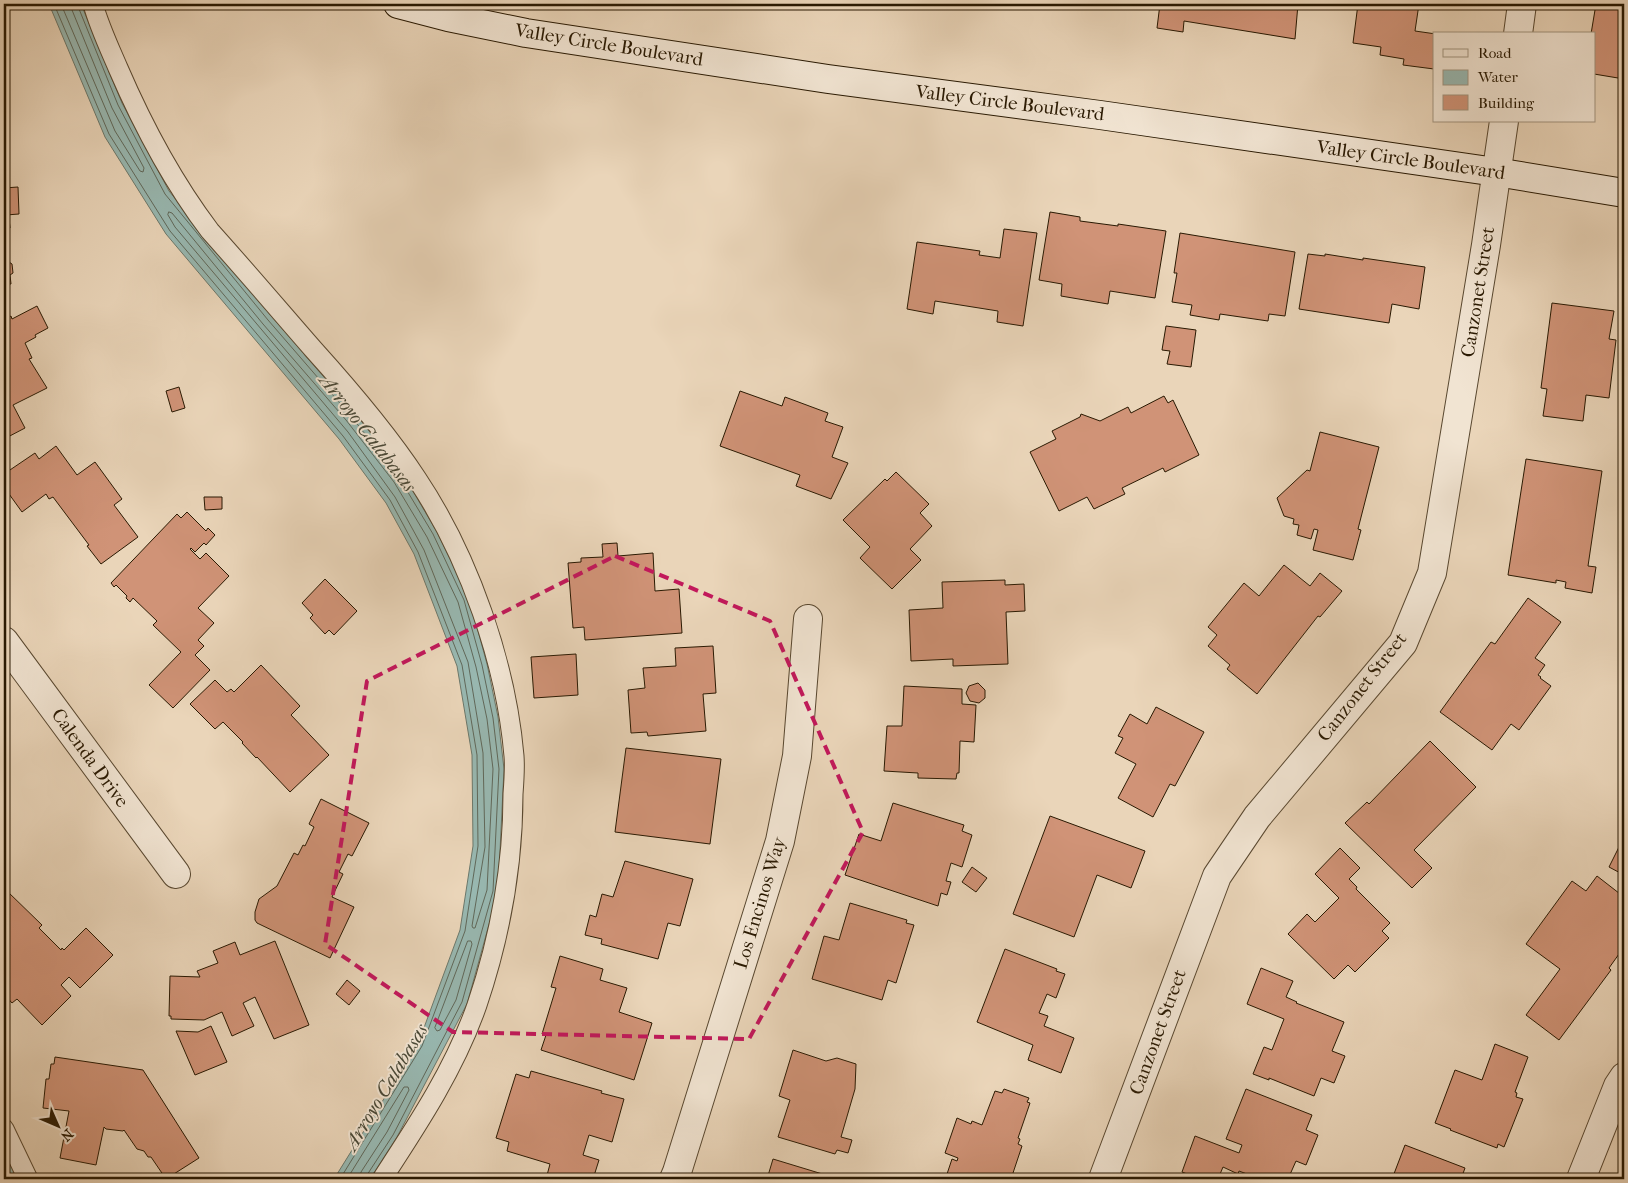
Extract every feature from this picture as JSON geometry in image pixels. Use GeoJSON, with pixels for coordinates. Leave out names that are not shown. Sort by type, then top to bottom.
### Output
{"type":"FeatureCollection","features":[{"type":"Feature","properties":{"kind":"street","name":"Valley Circle Boulevard"},"geometry":{"type":"LineString","coordinates":[[398,4],[448,17],[555,38],[828,79],[1090,113],[1496,172],[1624,193]]}},
{"type":"Feature","properties":{"kind":"street"},"geometry":{"type":"LineString","coordinates":[[1518,32],[1522,4]]}},
{"type":"Feature","properties":{"kind":"street","name":"Canzonet Street"},"geometry":{"type":"LineString","coordinates":[[1103,1179],[1217,876],[1257,817],[1402,642],[1432,573],[1486,245],[1504,122]]}},
{"type":"Feature","properties":{"kind":"street","name":"Los Encinos Way"},"geometry":{"type":"LineString","coordinates":[[674,1179],[780,841],[797,756],[808,619]]}},
{"type":"Feature","properties":{"kind":"street","name":"Calenda Drive"},"geometry":{"type":"LineString","coordinates":[[4,641],[176,874]]}},
{"type":"Feature","properties":{"kind":"street"},"geometry":{"type":"LineString","coordinates":[[1581,1179],[1618,1086],[1624,1076]]}},
{"type":"Feature","properties":{"kind":"lane"},"geometry":{"type":"LineString","coordinates":[[93,4],[97,20],[127,90],[168,170],[210,231],[358,400],[418,479],[444,525],[467,574],[493,644],[504,694],[514,757],[513,818],[506,886],[477,1006],[454,1060],[430,1104],[382,1179]]}},
{"type":"Feature","properties":{"kind":"lane"},"geometry":{"type":"LineString","coordinates":[[4,1129],[28,1179]]}},
{"type":"Feature","properties":{"kind":"highlighted area"},"geometry":{"type":"Polygon","coordinates":[[[615,556],[770,621],[863,832],[749,1039],[453,1032],[325,944],[367,681],[615,556]]]}},
{"type":"Feature","properties":{"kind":"water","name":"Arroyo Calabasas"},"geometry":{"type":"Polygon","coordinates":[[[49,4],[81,4],[122,103],[169,191],[272,317],[355,413],[404,476],[437,532],[469,598],[487,664],[498,717],[504,769],[498,892],[467,1004],[397,1137],[370,1179],[334,1179],[418,1044],[460,930],[473,846],[472,755],[457,666],[414,554],[386,503],[339,439],[166,234],[105,137],[49,4]]]}},
{"type":"Feature","properties":{"kind":"water"},"geometry":{"type":"Polygon","coordinates":[[[4,1147],[20,1179],[4,1179],[4,1147]]]}},
{"type":"Feature","properties":{"kind":"building"},"geometry":{"type":"Polygon","coordinates":[[[1160,4],[1298,4],[1295,39],[1184,21],[1183,32],[1157,28],[1160,4]]]}},
{"type":"Feature","properties":{"kind":"building"},"geometry":{"type":"Polygon","coordinates":[[[1358,4],[1419,4],[1415,31],[1433,34],[1433,69],[1403,65],[1404,59],[1380,55],[1381,47],[1353,43],[1358,4]]]}},
{"type":"Feature","properties":{"kind":"building"},"geometry":{"type":"Polygon","coordinates":[[[1596,4],[1624,4],[1624,79],[1596,74],[1596,32],[1591,32],[1596,4]]]}},
{"type":"Feature","properties":{"kind":"building"},"geometry":{"type":"Polygon","coordinates":[[[18,187],[19,214],[6,215],[9,218],[10,228],[7,230],[8,239],[4,239],[4,188],[18,187]]]}},
{"type":"Feature","properties":{"kind":"building"},"geometry":{"type":"Polygon","coordinates":[[[1050,212],[1080,217],[1080,221],[1166,231],[1155,298],[1110,291],[1108,304],[1061,296],[1062,284],[1039,280],[1050,212]]]}},
{"type":"Feature","properties":{"kind":"building"},"geometry":{"type":"Polygon","coordinates":[[[1004,229],[1037,233],[1023,326],[997,322],[998,311],[935,301],[933,314],[907,309],[917,242],[980,251],[979,255],[1000,258],[1004,229]]]}},
{"type":"Feature","properties":{"kind":"building"},"geometry":{"type":"Polygon","coordinates":[[[1180,233],[1295,252],[1285,316],[1269,314],[1268,321],[1220,314],[1219,320],[1190,315],[1192,305],[1172,302],[1177,273],[1174,273],[1180,233]]]}},
{"type":"Feature","properties":{"kind":"building"},"geometry":{"type":"Polygon","coordinates":[[[4,254],[8,254],[9,262],[12,264],[11,284],[4,284],[4,254]]]}},
{"type":"Feature","properties":{"kind":"building"},"geometry":{"type":"Polygon","coordinates":[[[1308,254],[1325,256],[1325,254],[1363,260],[1363,258],[1425,267],[1419,309],[1392,304],[1389,323],[1299,309],[1308,254]]]}},
{"type":"Feature","properties":{"kind":"building"},"geometry":{"type":"Polygon","coordinates":[[[1552,303],[1614,311],[1609,339],[1616,340],[1609,398],[1586,395],[1583,421],[1543,416],[1547,389],[1541,388],[1552,303]]]}},
{"type":"Feature","properties":{"kind":"building"},"geometry":{"type":"Polygon","coordinates":[[[37,306],[48,328],[25,343],[32,358],[29,359],[47,388],[13,405],[25,428],[4,439],[4,320],[11,316],[12,319],[37,306]]]}},
{"type":"Feature","properties":{"kind":"building"},"geometry":{"type":"Polygon","coordinates":[[[1166,326],[1196,330],[1191,367],[1167,364],[1170,351],[1162,350],[1166,326]]]}},
{"type":"Feature","properties":{"kind":"building"},"geometry":{"type":"Polygon","coordinates":[[[179,387],[185,408],[172,412],[166,391],[179,387]]]}},
{"type":"Feature","properties":{"kind":"building"},"geometry":{"type":"Polygon","coordinates":[[[740,391],[782,406],[785,397],[828,413],[825,421],[843,427],[832,457],[848,463],[831,499],[796,486],[800,475],[720,446],[740,391]]]}},
{"type":"Feature","properties":{"kind":"building"},"geometry":{"type":"Polygon","coordinates":[[[1164,396],[1168,403],[1173,400],[1199,455],[1165,472],[1163,468],[1122,488],[1125,494],[1094,509],[1087,497],[1059,511],[1030,452],[1056,439],[1052,431],[1080,417],[1081,414],[1100,421],[1128,407],[1131,413],[1164,396]]]}},
{"type":"Feature","properties":{"kind":"building"},"geometry":{"type":"Polygon","coordinates":[[[1320,432],[1379,447],[1358,529],[1361,530],[1353,560],[1313,550],[1318,530],[1314,529],[1311,539],[1297,535],[1299,525],[1293,524],[1294,519],[1284,516],[1277,498],[1307,470],[1310,471],[1320,432]]]}},
{"type":"Feature","properties":{"kind":"building"},"geometry":{"type":"Polygon","coordinates":[[[56,446],[77,475],[95,462],[122,499],[114,505],[138,537],[101,564],[53,497],[49,499],[46,494],[22,512],[4,487],[4,474],[35,453],[39,459],[56,446]]]}},
{"type":"Feature","properties":{"kind":"building"},"geometry":{"type":"Polygon","coordinates":[[[1526,459],[1602,471],[1588,566],[1596,567],[1592,593],[1565,588],[1566,582],[1556,580],[1556,583],[1508,575],[1526,459]]]}},
{"type":"Feature","properties":{"kind":"building"},"geometry":{"type":"Polygon","coordinates":[[[896,472],[929,504],[920,513],[932,526],[910,549],[921,560],[892,589],[860,558],[870,547],[843,520],[885,479],[887,481],[896,472]]]}},
{"type":"Feature","properties":{"kind":"building"},"geometry":{"type":"Polygon","coordinates":[[[204,497],[222,497],[222,509],[205,510],[204,497]]]}},
{"type":"Feature","properties":{"kind":"building"},"geometry":{"type":"Polygon","coordinates":[[[187,512],[206,531],[208,528],[215,535],[206,545],[204,543],[195,552],[190,549],[200,559],[206,553],[229,576],[198,608],[214,623],[198,640],[204,646],[195,655],[210,670],[173,708],[149,685],[181,652],[153,625],[157,621],[133,598],[130,602],[116,585],[114,587],[111,583],[177,514],[181,518],[187,512]]]}},
{"type":"Feature","properties":{"kind":"building"},"geometry":{"type":"Polygon","coordinates":[[[617,543],[618,556],[653,553],[655,591],[679,589],[682,633],[585,640],[584,627],[573,628],[568,563],[581,562],[581,558],[603,557],[602,544],[617,543]]]}},
{"type":"Feature","properties":{"kind":"building"},"geometry":{"type":"Polygon","coordinates":[[[1284,565],[1310,586],[1320,573],[1342,591],[1320,617],[1318,616],[1257,694],[1227,669],[1230,665],[1208,646],[1217,635],[1208,627],[1244,583],[1259,596],[1284,565]]]}},
{"type":"Feature","properties":{"kind":"building"},"geometry":{"type":"Polygon","coordinates":[[[325,579],[357,611],[334,635],[329,630],[325,634],[310,618],[313,615],[302,603],[325,579]]]}},
{"type":"Feature","properties":{"kind":"building"},"geometry":{"type":"Polygon","coordinates":[[[1005,580],[1005,585],[1024,584],[1025,611],[1006,612],[1008,664],[953,666],[953,659],[911,661],[909,610],[943,608],[942,582],[1005,580]]]}},
{"type":"Feature","properties":{"kind":"building"},"geometry":{"type":"Polygon","coordinates":[[[1528,598],[1561,622],[1535,658],[1545,665],[1538,675],[1551,686],[1519,730],[1511,724],[1492,750],[1440,712],[1491,642],[1495,644],[1528,598]]]}},
{"type":"Feature","properties":{"kind":"building"},"geometry":{"type":"Polygon","coordinates":[[[713,646],[716,693],[703,694],[706,731],[648,736],[647,732],[631,733],[628,690],[645,688],[643,668],[676,666],[675,648],[713,646]]]}},
{"type":"Feature","properties":{"kind":"building"},"geometry":{"type":"Polygon","coordinates":[[[576,654],[578,695],[534,698],[531,657],[576,654]]]}},
{"type":"Feature","properties":{"kind":"building"},"geometry":{"type":"Polygon","coordinates":[[[261,665],[300,706],[291,715],[329,755],[290,792],[223,722],[215,729],[190,704],[215,680],[227,692],[231,689],[234,692],[261,665]]]}},
{"type":"Feature","properties":{"kind":"building"},"geometry":{"type":"Polygon","coordinates":[[[978,683],[985,690],[985,698],[979,703],[970,701],[966,693],[969,686],[978,683]]]}},
{"type":"Feature","properties":{"kind":"building"},"geometry":{"type":"Polygon","coordinates":[[[904,686],[962,689],[962,704],[976,705],[974,742],[960,741],[959,773],[957,773],[956,779],[918,778],[918,773],[884,771],[887,726],[902,726],[904,686]]]}},
{"type":"Feature","properties":{"kind":"building"},"geometry":{"type":"Polygon","coordinates":[[[1156,707],[1204,732],[1175,786],[1170,784],[1153,817],[1118,798],[1136,764],[1115,753],[1123,738],[1118,736],[1130,714],[1147,724],[1156,707]]]}},
{"type":"Feature","properties":{"kind":"building"},"geometry":{"type":"Polygon","coordinates":[[[1430,741],[1476,787],[1414,850],[1432,868],[1412,888],[1345,823],[1367,802],[1369,804],[1430,741]]]}},
{"type":"Feature","properties":{"kind":"building"},"geometry":{"type":"Polygon","coordinates":[[[626,748],[721,759],[710,844],[615,832],[626,748]]]}},
{"type":"Feature","properties":{"kind":"building"},"geometry":{"type":"Polygon","coordinates":[[[321,799],[369,823],[352,856],[348,854],[339,872],[343,874],[332,897],[354,907],[330,958],[257,923],[255,920],[259,899],[277,886],[294,853],[298,855],[303,845],[305,846],[314,827],[309,824],[321,799]]]}},
{"type":"Feature","properties":{"kind":"building"},"geometry":{"type":"Polygon","coordinates":[[[893,803],[964,825],[962,831],[972,835],[962,867],[951,863],[946,881],[951,882],[947,895],[941,893],[938,906],[845,875],[859,834],[881,841],[893,803]]]}},
{"type":"Feature","properties":{"kind":"building"},"geometry":{"type":"Polygon","coordinates":[[[1050,816],[1145,851],[1131,888],[1097,875],[1074,937],[1013,914],[1050,816]]]}},
{"type":"Feature","properties":{"kind":"building"},"geometry":{"type":"Polygon","coordinates":[[[1624,837],[1624,875],[1609,867],[1624,837]]]}},
{"type":"Feature","properties":{"kind":"building"},"geometry":{"type":"Polygon","coordinates":[[[1340,848],[1360,868],[1349,879],[1357,887],[1356,889],[1390,923],[1382,931],[1389,938],[1355,972],[1348,965],[1334,979],[1288,934],[1307,914],[1315,922],[1339,898],[1315,874],[1340,848]]]}},
{"type":"Feature","properties":{"kind":"building"},"geometry":{"type":"Polygon","coordinates":[[[625,861],[693,879],[680,926],[668,923],[658,959],[601,944],[602,939],[585,935],[590,915],[596,917],[602,894],[613,897],[625,861]]]}},
{"type":"Feature","properties":{"kind":"building"},"geometry":{"type":"Polygon","coordinates":[[[972,867],[987,878],[976,892],[962,882],[972,867]]]}},
{"type":"Feature","properties":{"kind":"building"},"geometry":{"type":"Polygon","coordinates":[[[1597,876],[1624,897],[1624,947],[1609,968],[1611,970],[1559,1040],[1526,1015],[1560,969],[1526,944],[1572,881],[1586,891],[1597,876]]]}},
{"type":"Feature","properties":{"kind":"building"},"geometry":{"type":"Polygon","coordinates":[[[4,891],[7,891],[42,925],[39,928],[61,950],[62,948],[64,950],[86,928],[113,955],[80,988],[69,977],[61,985],[71,996],[42,1025],[17,999],[12,1003],[4,994],[6,991],[4,988],[4,970],[7,966],[4,963],[4,891]]]}},
{"type":"Feature","properties":{"kind":"building"},"geometry":{"type":"Polygon","coordinates":[[[850,903],[907,920],[906,923],[914,925],[896,983],[888,980],[882,1000],[812,979],[824,936],[839,940],[850,903]]]}},
{"type":"Feature","properties":{"kind":"building"},"geometry":{"type":"Polygon","coordinates":[[[275,941],[309,1025],[274,1039],[255,997],[243,1003],[254,1026],[232,1036],[222,1012],[204,1020],[171,1019],[171,1016],[169,1016],[170,976],[200,977],[197,971],[218,963],[213,951],[235,942],[240,955],[275,941]]]}},
{"type":"Feature","properties":{"kind":"building"},"geometry":{"type":"Polygon","coordinates":[[[1005,949],[1057,969],[1056,971],[1065,974],[1056,998],[1047,994],[1039,1013],[1048,1016],[1044,1026],[1074,1038],[1061,1073],[1028,1060],[1033,1045],[977,1022],[1005,949]]]}},
{"type":"Feature","properties":{"kind":"building"},"geometry":{"type":"Polygon","coordinates":[[[560,956],[603,969],[600,980],[627,988],[619,1012],[652,1023],[634,1080],[541,1050],[546,1035],[542,1034],[556,988],[551,987],[560,956]]]}},
{"type":"Feature","properties":{"kind":"building"},"geometry":{"type":"Polygon","coordinates":[[[1261,968],[1293,981],[1286,997],[1296,1003],[1344,1022],[1332,1051],[1345,1056],[1334,1083],[1321,1078],[1314,1096],[1269,1078],[1269,1080],[1253,1074],[1264,1047],[1272,1050],[1284,1019],[1247,1004],[1261,968]]]}},
{"type":"Feature","properties":{"kind":"building"},"geometry":{"type":"Polygon","coordinates":[[[347,980],[360,991],[349,1005],[336,994],[347,980]]]}},
{"type":"Feature","properties":{"kind":"building"},"geometry":{"type":"Polygon","coordinates":[[[211,1026],[227,1062],[195,1075],[176,1031],[198,1032],[211,1026]]]}},
{"type":"Feature","properties":{"kind":"building"},"geometry":{"type":"Polygon","coordinates":[[[1495,1044],[1528,1057],[1515,1092],[1517,1093],[1516,1097],[1523,1099],[1504,1147],[1498,1144],[1497,1148],[1435,1123],[1455,1070],[1482,1080],[1495,1044]]]}},
{"type":"Feature","properties":{"kind":"building"},"geometry":{"type":"Polygon","coordinates":[[[793,1050],[826,1061],[837,1058],[856,1064],[855,1089],[841,1137],[852,1140],[848,1153],[837,1150],[835,1154],[778,1137],[790,1100],[779,1096],[793,1050]]]}},
{"type":"Feature","properties":{"kind":"building"},"geometry":{"type":"Polygon","coordinates":[[[55,1057],[143,1070],[199,1158],[166,1179],[151,1157],[148,1157],[144,1151],[137,1149],[124,1130],[106,1129],[104,1127],[96,1165],[60,1158],[69,1111],[43,1108],[46,1079],[49,1079],[51,1064],[54,1064],[55,1057]]]}},
{"type":"Feature","properties":{"kind":"building"},"geometry":{"type":"Polygon","coordinates":[[[531,1071],[624,1099],[612,1142],[589,1135],[583,1155],[599,1160],[593,1179],[546,1179],[550,1164],[507,1151],[509,1142],[496,1138],[516,1074],[529,1078],[531,1071]]]}},
{"type":"Feature","properties":{"kind":"building"},"geometry":{"type":"Polygon","coordinates":[[[1004,1089],[1029,1098],[1027,1102],[1030,1103],[1018,1138],[1020,1139],[1018,1144],[1022,1146],[1011,1179],[950,1179],[952,1176],[947,1174],[952,1159],[957,1161],[958,1158],[945,1153],[957,1118],[971,1124],[972,1121],[982,1125],[995,1091],[1002,1093],[1004,1089]]]}},
{"type":"Feature","properties":{"kind":"building"},"geometry":{"type":"Polygon","coordinates":[[[1246,1089],[1312,1115],[1306,1130],[1318,1135],[1306,1165],[1296,1161],[1288,1179],[1260,1179],[1239,1171],[1238,1174],[1223,1167],[1218,1179],[1200,1179],[1182,1172],[1195,1136],[1239,1153],[1242,1145],[1226,1139],[1246,1089]]]}},
{"type":"Feature","properties":{"kind":"building"},"geometry":{"type":"Polygon","coordinates":[[[1405,1145],[1465,1168],[1461,1179],[1392,1179],[1405,1145]]]}},
{"type":"Feature","properties":{"kind":"building"},"geometry":{"type":"Polygon","coordinates":[[[773,1159],[829,1176],[828,1179],[767,1179],[773,1159]]]}}]}
